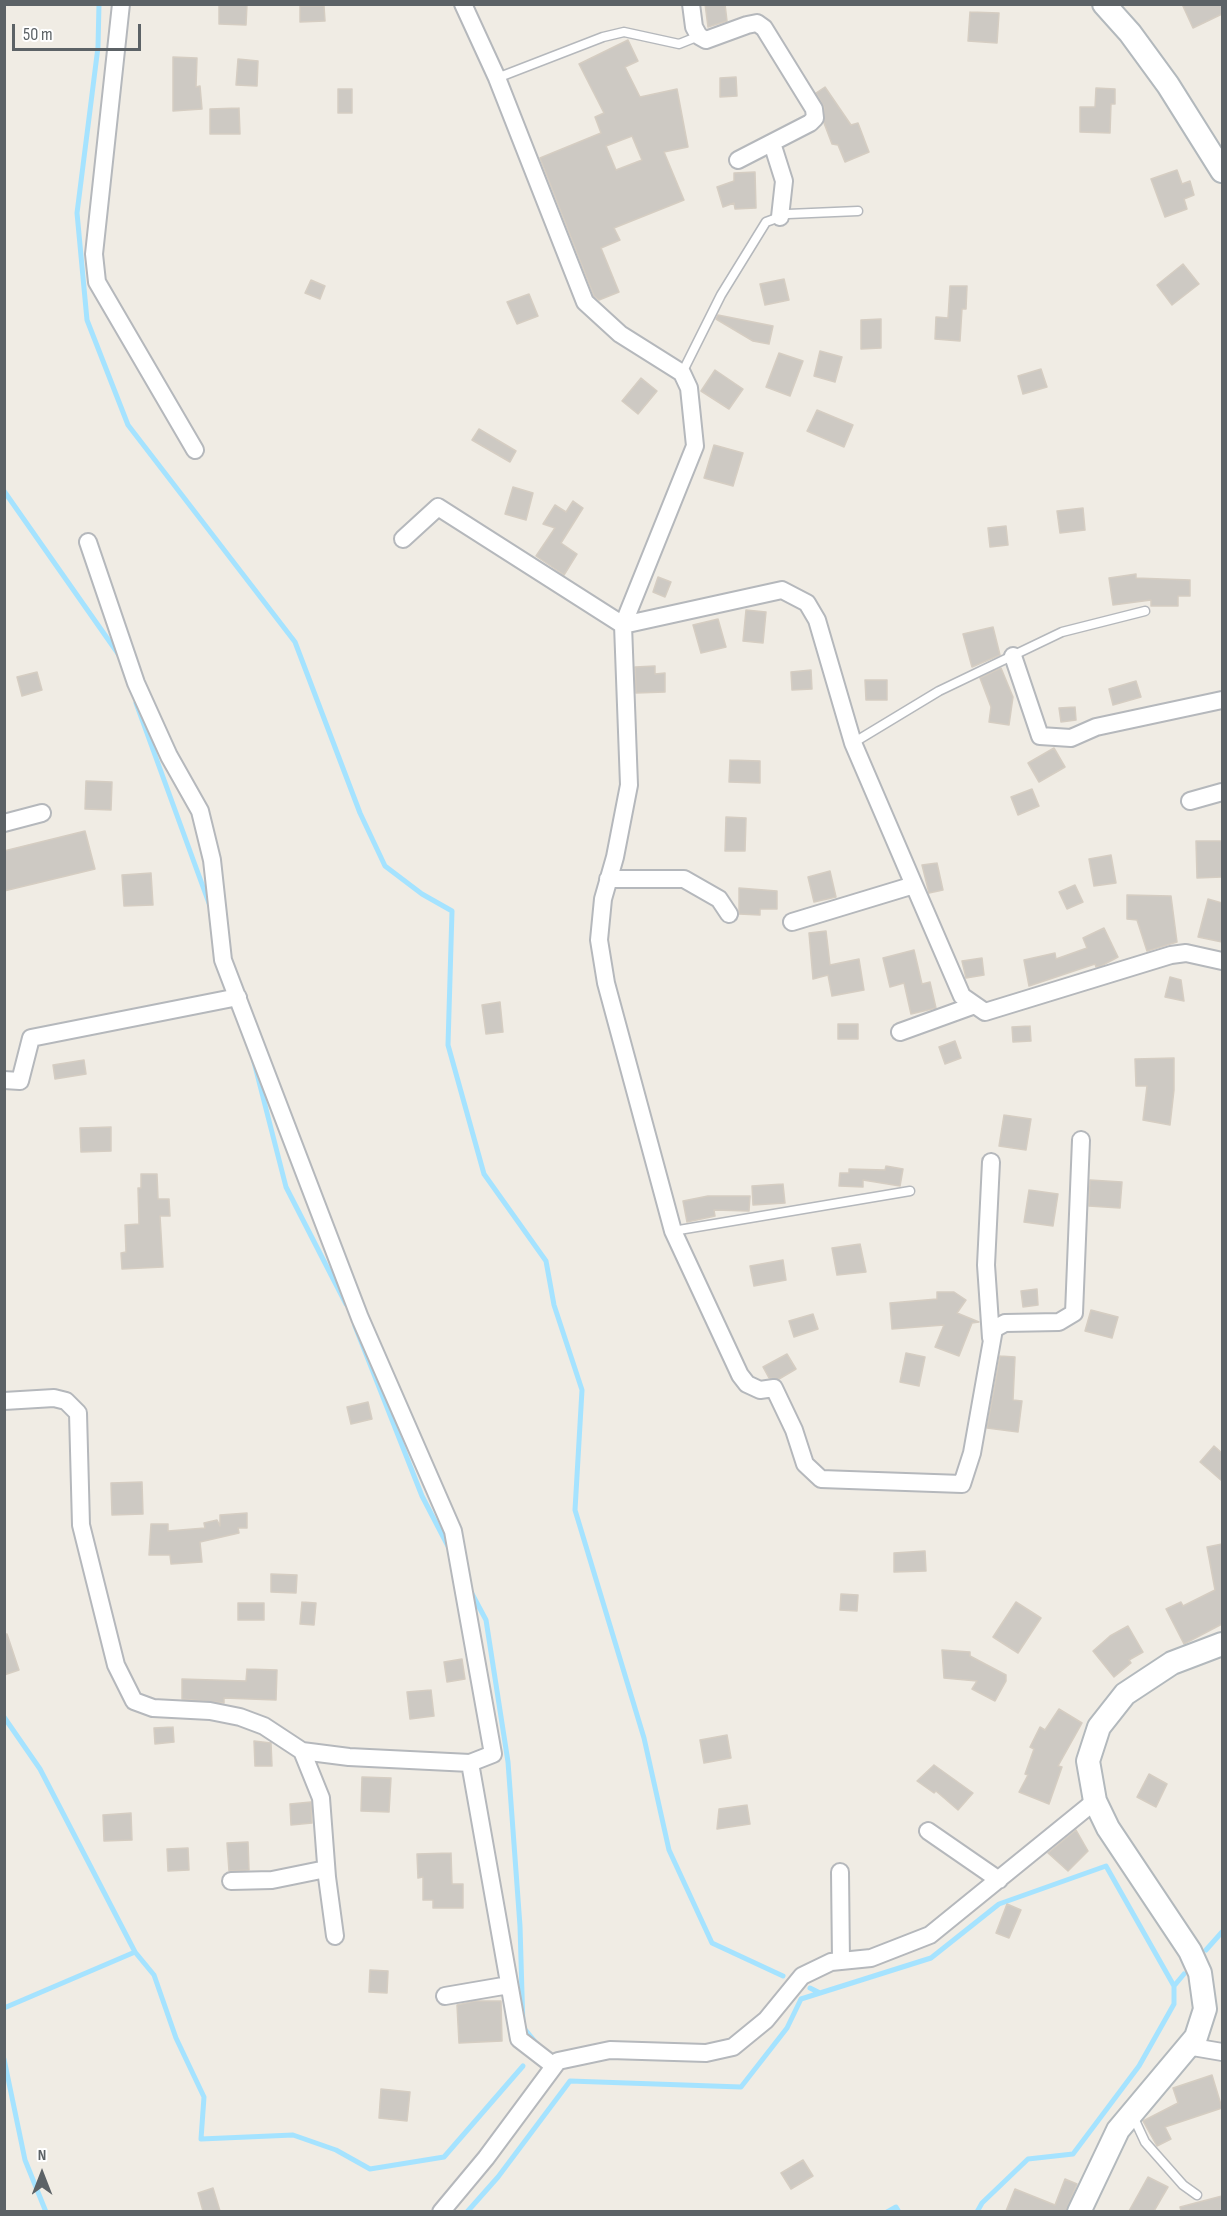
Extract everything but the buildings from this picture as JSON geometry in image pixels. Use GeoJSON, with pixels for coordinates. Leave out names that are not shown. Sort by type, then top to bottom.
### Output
{"type":"FeatureCollection","features":[{"type":"Feature","properties":{"kind":"main road"},"geometry":{"type":"LineString","coordinates":[[1104,4],[1130,33],[1222,171]]}},
{"type":"Feature","properties":{"kind":"main road"},"geometry":{"type":"LineString","coordinates":[[1080,2211],[1118,2130],[1196,2037],[1205,2009],[1200,1973],[1190,1951],[1114,1837],[1095,1802],[1088,1761],[1098,1727],[1125,1694],[1172,1663],[1222,1644]]}},
{"type":"Feature","properties":{"kind":"street"},"geometry":{"type":"LineString","coordinates":[[121,4],[94,254],[97,282],[195,450]]}},
{"type":"Feature","properties":{"kind":"street"},"geometry":{"type":"LineString","coordinates":[[463,4],[497,78],[585,302],[620,334],[682,373],[689,388],[695,446],[623,625],[629,785],[603,899],[599,940],[606,983],[673,1231],[740,1375],[747,1384],[760,1389],[774,1388],[794,1430],[805,1464],[821,1479],[963,1484],[972,1453],[994,1329],[1005,1323],[1059,1322],[1074,1313],[1081,1140]]}},
{"type":"Feature","properties":{"kind":"street"},"geometry":{"type":"LineString","coordinates":[[691,4],[694,27],[699,36],[706,40],[747,25],[757,23],[764,28],[815,113],[815,118],[810,123],[738,160]]}},
{"type":"Feature","properties":{"kind":"street"},"geometry":{"type":"LineString","coordinates":[[772,143],[784,181],[780,217]]}},
{"type":"Feature","properties":{"kind":"street"},"geometry":{"type":"LineString","coordinates":[[403,539],[438,507],[623,625],[782,590],[807,603],[817,620],[854,743],[962,996],[985,1012],[1171,955],[1186,953],[1222,961]]}},
{"type":"Feature","properties":{"kind":"street"},"geometry":{"type":"LineString","coordinates":[[4,1401],[54,1398],[66,1401],[78,1413],[81,1525],[116,1665],[134,1701],[153,1708],[210,1711],[240,1717],[264,1726],[302,1751],[349,1757],[470,1763],[493,1754],[453,1531],[360,1318],[224,960],[212,860],[200,811],[169,756],[136,683],[88,542]]}},
{"type":"Feature","properties":{"kind":"street"},"geometry":{"type":"LineString","coordinates":[[1013,656],[1040,736],[1071,738],[1096,727],[1222,700]]}},
{"type":"Feature","properties":{"kind":"street"},"geometry":{"type":"LineString","coordinates":[[1190,801],[1222,792]]}},
{"type":"Feature","properties":{"kind":"street"},"geometry":{"type":"LineString","coordinates":[[4,824],[42,813]]}},
{"type":"Feature","properties":{"kind":"street"},"geometry":{"type":"LineString","coordinates":[[609,879],[684,879],[719,899],[729,914]]}},
{"type":"Feature","properties":{"kind":"street"},"geometry":{"type":"LineString","coordinates":[[792,922],[914,885]]}},
{"type":"Feature","properties":{"kind":"street"},"geometry":{"type":"LineString","coordinates":[[4,1080],[20,1081],[31,1038],[238,997]]}},
{"type":"Feature","properties":{"kind":"street"},"geometry":{"type":"LineString","coordinates":[[900,1032],[972,1005]]}},
{"type":"Feature","properties":{"kind":"street"},"geometry":{"type":"LineString","coordinates":[[991,1162],[986,1265],[991,1338]]}},
{"type":"Feature","properties":{"kind":"street"},"geometry":{"type":"LineString","coordinates":[[302,1751],[321,1798],[326,1869],[335,1936]]}},
{"type":"Feature","properties":{"kind":"street"},"geometry":{"type":"LineString","coordinates":[[470,1763],[519,2039],[554,2066]]}},
{"type":"Feature","properties":{"kind":"street"},"geometry":{"type":"LineString","coordinates":[[441,2211],[486,2158],[558,2061],[610,2050],[706,2053],[733,2047],[766,2020],[802,1976],[831,1962],[871,1958],[930,1935],[1095,1802]]}},
{"type":"Feature","properties":{"kind":"street"},"geometry":{"type":"LineString","coordinates":[[928,1831],[999,1880]]}},
{"type":"Feature","properties":{"kind":"street"},"geometry":{"type":"LineString","coordinates":[[231,1881],[272,1880],[326,1869]]}},
{"type":"Feature","properties":{"kind":"street"},"geometry":{"type":"LineString","coordinates":[[840,1872],[841,1961]]}},
{"type":"Feature","properties":{"kind":"street"},"geometry":{"type":"LineString","coordinates":[[445,1996],[509,1985]]}},
{"type":"Feature","properties":{"kind":"street"},"geometry":{"type":"LineString","coordinates":[[1187,2046],[1222,2052]]}},
{"type":"Feature","properties":{"kind":"lane"},"geometry":{"type":"LineString","coordinates":[[497,78],[624,32],[679,44],[699,36]]}},
{"type":"Feature","properties":{"kind":"lane"},"geometry":{"type":"LineString","coordinates":[[682,373],[721,295],[766,222],[780,217],[824,211],[858,211]]}},
{"type":"Feature","properties":{"kind":"lane"},"geometry":{"type":"LineString","coordinates":[[854,743],[939,691],[1062,632],[1145,611]]}},
{"type":"Feature","properties":{"kind":"lane"},"geometry":{"type":"LineString","coordinates":[[673,1231],[910,1191]]}},
{"type":"Feature","properties":{"kind":"lane"},"geometry":{"type":"LineString","coordinates":[[1132,2113],[1145,2142],[1183,2186],[1197,2195]]}},
{"type":"Feature","properties":{"kind":"waterway"},"geometry":{"type":"LineString","coordinates":[[99,4],[98,47],[77,213],[87,320],[128,425],[295,642],[360,813],[385,866],[422,894],[452,911],[448,1045],[484,1174],[546,1261],[554,1305],[582,1390],[575,1510],[644,1738],[669,1850],[712,1943],[783,1976]]}},
{"type":"Feature","properties":{"kind":"waterway"},"geometry":{"type":"LineString","coordinates":[[4,491],[119,655]]}},
{"type":"Feature","properties":{"kind":"waterway"},"geometry":{"type":"LineString","coordinates":[[136,703],[210,906]]}},
{"type":"Feature","properties":{"kind":"waterway"},"geometry":{"type":"LineString","coordinates":[[254,1062],[286,1187],[346,1304]]}},
{"type":"Feature","properties":{"kind":"waterway"},"geometry":{"type":"LineString","coordinates":[[355,1326],[422,1496],[450,1550]]}},
{"type":"Feature","properties":{"kind":"waterway"},"geometry":{"type":"LineString","coordinates":[[470,1590],[486,1620],[508,1762],[520,1926],[523,2027],[537,2044]]}},
{"type":"Feature","properties":{"kind":"waterway"},"geometry":{"type":"LineString","coordinates":[[4,1717],[40,1769],[135,1952],[4,2008]]}},
{"type":"Feature","properties":{"kind":"waterway"},"geometry":{"type":"LineString","coordinates":[[467,2212],[498,2177],[570,2081],[741,2087],[787,2028],[801,1999],[931,1958],[999,1904],[1106,1866],[1174,1986]]}},
{"type":"Feature","properties":{"kind":"waterway"},"geometry":{"type":"LineString","coordinates":[[1206,1950],[1222,1932]]}},
{"type":"Feature","properties":{"kind":"waterway"},"geometry":{"type":"LineString","coordinates":[[135,1952],[154,1975],[176,2038],[204,2097],[201,2139],[293,2135],[336,2150],[370,2169],[444,2157],[523,2066]]}},
{"type":"Feature","properties":{"kind":"waterway"},"geometry":{"type":"LineString","coordinates":[[977,2212],[982,2203],[1028,2159],[1073,2154],[1139,2066],[1174,2004],[1174,1986],[1184,1974]]}},
{"type":"Feature","properties":{"kind":"waterway"},"geometry":{"type":"LineString","coordinates":[[810,1988],[820,1993]]}},
{"type":"Feature","properties":{"kind":"waterway"},"geometry":{"type":"LineString","coordinates":[[4,2059],[25,2160],[46,2212]]}},
{"type":"Feature","properties":{"kind":"waterway"},"geometry":{"type":"LineString","coordinates":[[887,2212],[896,2207],[899,2212]]}}]}
